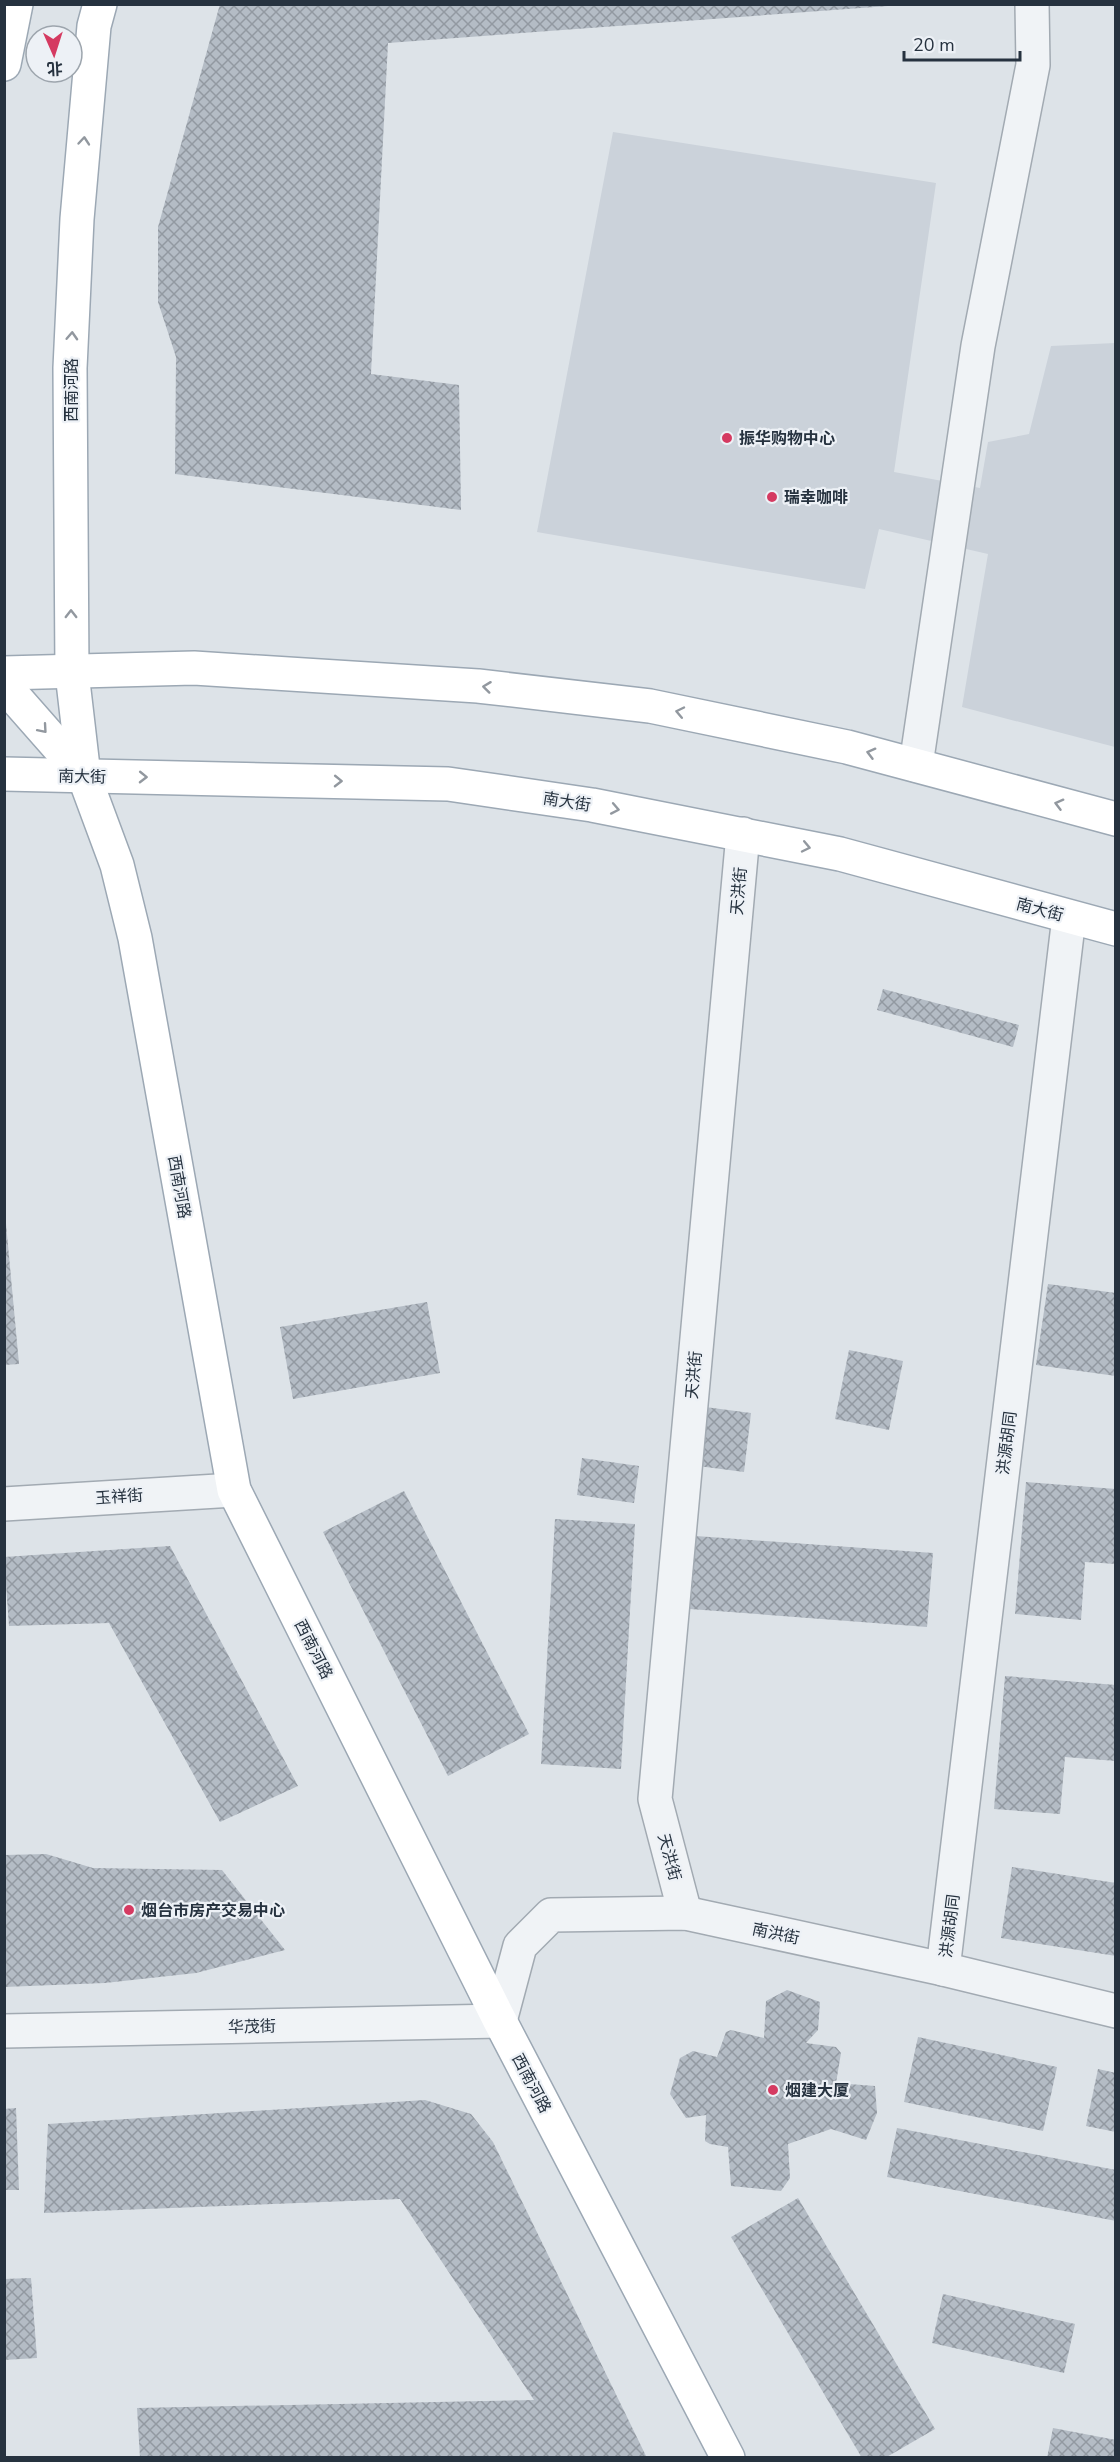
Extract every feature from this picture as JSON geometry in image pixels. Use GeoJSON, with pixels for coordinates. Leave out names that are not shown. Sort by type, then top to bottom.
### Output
{"type":"FeatureCollection","features":[{"type":"Feature","properties":{"kind":"main road"},"geometry":{"type":"LineString","coordinates":[[4,64],[16,4]]}},
{"type":"Feature","properties":{"kind":"main road","name":"西南河路"},"geometry":{"type":"LineString","coordinates":[[100,4],[94,26],[77,219],[70,368],[72,673],[84,776],[117,865],[135,938],[234,1490],[500,2021],[728,2457]]}},
{"type":"Feature","properties":{"kind":"main road"},"geometry":{"type":"LineString","coordinates":[[4,673],[194,669],[478,686],[650,706],[847,747],[1116,819]]}},
{"type":"Feature","properties":{"kind":"main road","name":"西南河路"},"geometry":{"type":"LineString","coordinates":[[4,685],[84,776]]}},
{"type":"Feature","properties":{"kind":"main road","name":"南大街"},"geometry":{"type":"LineString","coordinates":[[4,774],[448,784],[592,805],[840,854],[1116,929]]}},
{"type":"Feature","properties":{"kind":"street"},"geometry":{"type":"LineString","coordinates":[[916,765],[978,346],[1033,65],[1032,4]]}},
{"type":"Feature","properties":{"kind":"street","name":"天洪街"},"geometry":{"type":"LineString","coordinates":[[685,1913],[655,1799],[743,834]]}},
{"type":"Feature","properties":{"kind":"street","name":"洪源胡同"},"geometry":{"type":"LineString","coordinates":[[943,1969],[1069,917]]}},
{"type":"Feature","properties":{"kind":"street","name":"玉祥街"},"geometry":{"type":"LineString","coordinates":[[4,1504],[234,1490]]}},
{"type":"Feature","properties":{"kind":"street","name":"南洪街"},"geometry":{"type":"LineString","coordinates":[[500,2021],[520,1946],[551,1915],[685,1913],[943,1969],[1116,2011]]}},
{"type":"Feature","properties":{"kind":"street","name":"华茂街"},"geometry":{"type":"LineString","coordinates":[[4,2031],[500,2021]]}},
{"type":"Feature","properties":{"kind":"shaded area","name":"振华购物中心"},"geometry":{"type":"Polygon","coordinates":[[[613,132],[936,183],[894,472],[980,488],[988,442],[1029,434],[1051,346],[1115,343],[1115,747],[962,707],[988,554],[879,529],[865,589],[537,532],[613,132]]]}},
{"type":"Feature","properties":{"kind":"building"},"geometry":{"type":"Polygon","coordinates":[[[220,4],[888,4],[888,6],[388,43],[371,374],[459,385],[461,510],[175,474],[176,357],[158,302],[158,227],[220,4]]]}},
{"type":"Feature","properties":{"kind":"building"},"geometry":{"type":"Polygon","coordinates":[[[883,989],[1019,1025],[1013,1047],[877,1010],[883,989]]]}},
{"type":"Feature","properties":{"kind":"building"},"geometry":{"type":"Polygon","coordinates":[[[4,1202],[19,1364],[4,1365],[4,1202]]]}},
{"type":"Feature","properties":{"kind":"building"},"geometry":{"type":"Polygon","coordinates":[[[1048,1284],[1116,1293],[1116,1376],[1036,1365],[1048,1284]]]}},
{"type":"Feature","properties":{"kind":"building"},"geometry":{"type":"Polygon","coordinates":[[[427,1302],[440,1373],[293,1399],[280,1327],[427,1302]]]}},
{"type":"Feature","properties":{"kind":"building"},"geometry":{"type":"Polygon","coordinates":[[[849,1350],[903,1361],[889,1430],[835,1419],[849,1350]]]}},
{"type":"Feature","properties":{"kind":"building"},"geometry":{"type":"Polygon","coordinates":[[[705,1407],[751,1413],[744,1472],[698,1466],[705,1407]]]}},
{"type":"Feature","properties":{"kind":"building"},"geometry":{"type":"Polygon","coordinates":[[[582,1458],[639,1466],[634,1503],[577,1495],[582,1458]]]}},
{"type":"Feature","properties":{"kind":"building"},"geometry":{"type":"Polygon","coordinates":[[[1026,1482],[1116,1489],[1116,1564],[1085,1562],[1081,1620],[1015,1614],[1026,1482]]]}},
{"type":"Feature","properties":{"kind":"building"},"geometry":{"type":"Polygon","coordinates":[[[404,1491],[529,1734],[448,1776],[323,1532],[404,1491]]]}},
{"type":"Feature","properties":{"kind":"building"},"geometry":{"type":"Polygon","coordinates":[[[555,1519],[635,1524],[621,1769],[541,1764],[555,1519]]]}},
{"type":"Feature","properties":{"kind":"building"},"geometry":{"type":"Polygon","coordinates":[[[696,1536],[933,1553],[927,1627],[690,1609],[696,1536]]]}},
{"type":"Feature","properties":{"kind":"building"},"geometry":{"type":"Polygon","coordinates":[[[170,1546],[298,1786],[220,1822],[109,1623],[9,1626],[4,1557],[170,1546]]]}},
{"type":"Feature","properties":{"kind":"building"},"geometry":{"type":"Polygon","coordinates":[[[1005,1676],[1116,1685],[1116,1761],[1065,1757],[1060,1814],[994,1809],[1005,1676]]]}},
{"type":"Feature","properties":{"kind":"building","name":"烟台市房产交易中心"},"geometry":{"type":"Polygon","coordinates":[[[46,1854],[93,1868],[222,1870],[285,1950],[196,1973],[105,1983],[4,1987],[4,1855],[46,1854]]]}},
{"type":"Feature","properties":{"kind":"building"},"geometry":{"type":"Polygon","coordinates":[[[1012,1867],[1116,1883],[1116,1956],[1001,1938],[1012,1867]]]}},
{"type":"Feature","properties":{"kind":"building","name":"烟建大厦"},"geometry":{"type":"Polygon","coordinates":[[[787,1990],[820,2002],[818,2030],[806,2043],[836,2047],[841,2053],[836,2083],[875,2086],[877,2113],[866,2140],[831,2129],[788,2144],[790,2178],[781,2191],[731,2186],[728,2147],[705,2141],[706,2115],[686,2118],[670,2094],[680,2058],[693,2051],[717,2057],[726,2032],[731,2030],[764,2038],[766,2001],[787,1990]]]}},
{"type":"Feature","properties":{"kind":"building"},"geometry":{"type":"Polygon","coordinates":[[[918,2037],[1057,2067],[1043,2131],[904,2102],[918,2037]]]}},
{"type":"Feature","properties":{"kind":"building"},"geometry":{"type":"Polygon","coordinates":[[[1098,2069],[1116,2073],[1116,2132],[1086,2126],[1098,2069]]]}},
{"type":"Feature","properties":{"kind":"building"},"geometry":{"type":"Polygon","coordinates":[[[425,2100],[471,2114],[493,2142],[647,2458],[140,2458],[137,2408],[534,2400],[400,2199],[44,2213],[48,2124],[425,2100]]]}},
{"type":"Feature","properties":{"kind":"building"},"geometry":{"type":"Polygon","coordinates":[[[16,2108],[19,2190],[4,2190],[4,2109],[16,2108]]]}},
{"type":"Feature","properties":{"kind":"building"},"geometry":{"type":"Polygon","coordinates":[[[897,2128],[1116,2170],[1116,2221],[887,2177],[897,2128]]]}},
{"type":"Feature","properties":{"kind":"building"},"geometry":{"type":"Polygon","coordinates":[[[798,2198],[935,2429],[885,2458],[862,2458],[731,2237],[798,2198]]]}},
{"type":"Feature","properties":{"kind":"building"},"geometry":{"type":"Polygon","coordinates":[[[31,2278],[37,2358],[4,2360],[4,2279],[31,2278]]]}},
{"type":"Feature","properties":{"kind":"building"},"geometry":{"type":"Polygon","coordinates":[[[943,2294],[1075,2324],[1064,2373],[932,2343],[943,2294]]]}},
{"type":"Feature","properties":{"kind":"building"},"geometry":{"type":"Polygon","coordinates":[[[1053,2428],[1116,2440],[1116,2458],[1047,2458],[1053,2428]]]}},
{"type":"Feature","properties":{"kind":"place","name":"振华购物中心"},"geometry":{"type":"Point","coordinates":[727,438]}},
{"type":"Feature","properties":{"kind":"place","name":"瑞幸咖啡"},"geometry":{"type":"Point","coordinates":[772,497]}},
{"type":"Feature","properties":{"kind":"place","name":"烟台市房产交易中心"},"geometry":{"type":"Point","coordinates":[129,1910]}},
{"type":"Feature","properties":{"kind":"place","name":"烟建大厦"},"geometry":{"type":"Point","coordinates":[773,2090]}}]}
